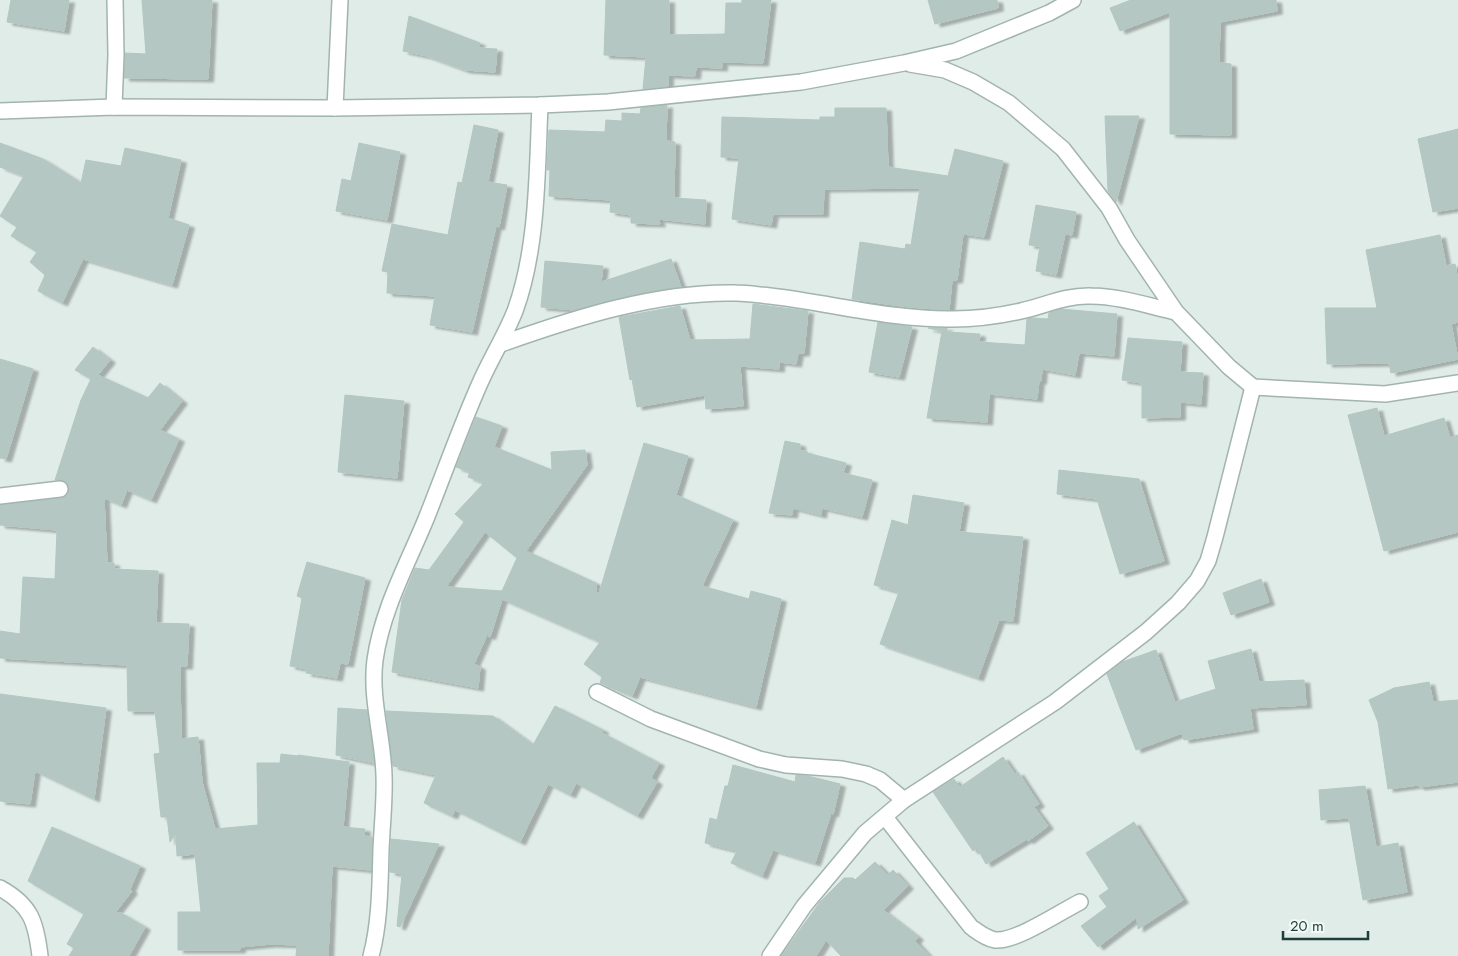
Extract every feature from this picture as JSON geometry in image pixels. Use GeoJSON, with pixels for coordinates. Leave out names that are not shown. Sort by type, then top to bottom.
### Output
{"type":"FeatureCollection","features":[{"type":"Feature","properties":{"kind":"street"},"geometry":{"type":"LineString","coordinates":[[114,108],[116,55],[115,0]]}},
{"type":"Feature","properties":{"kind":"street"},"geometry":{"type":"LineString","coordinates":[[335,108],[340,0]]}},
{"type":"Feature","properties":{"kind":"street"},"geometry":{"type":"LineString","coordinates":[[0,111],[114,108],[335,108],[540,105],[608,102],[801,82],[904,63],[956,51],[1049,13],[1073,0]]}},
{"type":"Feature","properties":{"kind":"street"},"geometry":{"type":"LineString","coordinates":[[904,63],[945,70],[973,82],[1009,103],[1063,149],[1108,208],[1127,240],[1176,312],[1217,355],[1253,387],[1385,394],[1458,383]]}},
{"type":"Feature","properties":{"kind":"street"},"geometry":{"type":"LineString","coordinates":[[371,956],[379,901],[384,774],[374,686],[375,660],[384,622],[398,584],[426,519],[466,414],[483,376],[501,344],[515,311],[524,281],[535,207],[540,105]]}},
{"type":"Feature","properties":{"kind":"street"},"geometry":{"type":"LineString","coordinates":[[501,344],[542,329],[617,309],[673,297],[702,294],[737,293],[901,316],[953,320],[1021,312],[1070,298],[1091,296],[1176,312]]}},
{"type":"Feature","properties":{"kind":"street"},"geometry":{"type":"LineString","coordinates":[[770,956],[804,906],[865,833],[904,800],[1055,702],[1146,632],[1178,603],[1197,581],[1208,561],[1215,537],[1253,387]]}},
{"type":"Feature","properties":{"kind":"street"},"geometry":{"type":"LineString","coordinates":[[0,496],[60,489]]}},
{"type":"Feature","properties":{"kind":"street"},"geometry":{"type":"LineString","coordinates":[[596,692],[651,719],[759,759],[786,765],[842,769],[866,774],[880,780],[904,800]]}},
{"type":"Feature","properties":{"kind":"street"},"geometry":{"type":"LineString","coordinates":[[885,817],[971,927],[983,936],[996,940],[1010,937],[1028,930],[1080,902]]}},
{"type":"Feature","properties":{"kind":"street"},"geometry":{"type":"LineString","coordinates":[[0,888],[13,895],[28,910],[38,934],[40,956]]}},
{"type":"Feature","properties":{"kind":"building"},"geometry":{"type":"Polygon","coordinates":[[[11,0],[69,0],[64,31],[7,22],[11,0]]]}},
{"type":"Feature","properties":{"kind":"building"},"geometry":{"type":"Polygon","coordinates":[[[142,0],[212,0],[208,79],[124,78],[125,53],[146,54],[142,0]]]}},
{"type":"Feature","properties":{"kind":"building"},"geometry":{"type":"Polygon","coordinates":[[[606,0],[669,0],[669,35],[725,34],[726,3],[742,3],[742,0],[771,0],[763,63],[722,62],[722,68],[696,67],[695,76],[668,75],[668,86],[643,89],[646,57],[604,55],[606,0]]]}},
{"type":"Feature","properties":{"kind":"building"},"geometry":{"type":"Polygon","coordinates":[[[928,0],[997,0],[998,8],[935,24],[928,0]]]}},
{"type":"Feature","properties":{"kind":"building"},"geometry":{"type":"Polygon","coordinates":[[[1131,0],[1276,0],[1277,11],[1220,22],[1219,63],[1231,64],[1231,135],[1170,134],[1170,12],[1120,31],[1110,8],[1131,0]]]}},
{"type":"Feature","properties":{"kind":"building"},"geometry":{"type":"Polygon","coordinates":[[[409,16],[480,43],[478,48],[497,49],[495,72],[465,70],[427,56],[403,51],[409,16]]]}},
{"type":"Feature","properties":{"kind":"building"},"geometry":{"type":"Polygon","coordinates":[[[667,105],[666,141],[675,142],[674,198],[706,200],[705,224],[658,219],[660,224],[631,223],[631,215],[610,212],[611,200],[549,196],[550,170],[547,170],[549,130],[605,132],[606,120],[622,121],[622,113],[640,114],[641,108],[667,105]]]}},
{"type":"Feature","properties":{"kind":"building"},"geometry":{"type":"Polygon","coordinates":[[[835,108],[886,108],[888,167],[948,176],[955,149],[1003,161],[984,237],[963,234],[957,280],[952,280],[949,310],[908,307],[852,299],[860,242],[905,249],[906,244],[911,245],[920,188],[824,189],[823,214],[773,214],[771,225],[732,219],[739,158],[721,157],[722,117],[820,120],[820,117],[835,117],[835,108]]]}},
{"type":"Feature","properties":{"kind":"building"},"geometry":{"type":"Polygon","coordinates":[[[1105,116],[1139,116],[1116,202],[1108,191],[1105,116]]]}},
{"type":"Feature","properties":{"kind":"building"},"geometry":{"type":"Polygon","coordinates":[[[474,125],[498,130],[488,182],[507,185],[499,227],[496,226],[472,332],[430,325],[435,296],[387,293],[388,272],[382,271],[392,224],[448,235],[458,182],[462,183],[474,125]]]}},
{"type":"Feature","properties":{"kind":"building"},"geometry":{"type":"Polygon","coordinates":[[[1458,129],[1458,208],[1433,212],[1418,139],[1458,129]]]}},
{"type":"Feature","properties":{"kind":"building"},"geometry":{"type":"Polygon","coordinates":[[[0,143],[43,159],[81,183],[86,160],[121,166],[125,148],[181,160],[168,218],[189,225],[172,285],[83,259],[62,303],[38,291],[45,275],[30,262],[37,252],[11,236],[17,227],[0,216],[24,176],[0,167],[0,143]]]}},
{"type":"Feature","properties":{"kind":"building"},"geometry":{"type":"Polygon","coordinates":[[[359,143],[400,152],[387,220],[336,211],[342,179],[351,181],[359,143]]]}},
{"type":"Feature","properties":{"kind":"building"},"geometry":{"type":"Polygon","coordinates":[[[1036,205],[1076,212],[1072,235],[1065,234],[1056,275],[1036,271],[1040,246],[1029,245],[1036,205]]]}},
{"type":"Feature","properties":{"kind":"building"},"geometry":{"type":"Polygon","coordinates":[[[1440,235],[1446,266],[1455,264],[1458,282],[1458,322],[1451,324],[1458,359],[1391,373],[1389,363],[1327,364],[1325,308],[1377,308],[1366,250],[1440,235]]]}},
{"type":"Feature","properties":{"kind":"building"},"geometry":{"type":"Polygon","coordinates":[[[671,259],[681,287],[645,292],[575,310],[541,307],[545,261],[603,266],[601,282],[671,259]]]}},
{"type":"Feature","properties":{"kind":"building"},"geometry":{"type":"Polygon","coordinates":[[[753,304],[808,311],[804,353],[798,353],[796,364],[779,362],[779,369],[740,366],[743,406],[706,409],[705,395],[637,407],[632,379],[630,380],[619,317],[680,306],[690,340],[750,339],[753,304]]]}},
{"type":"Feature","properties":{"kind":"building"},"geometry":{"type":"Polygon","coordinates":[[[1061,309],[1117,314],[1114,356],[1079,353],[1075,375],[1042,369],[1037,399],[989,394],[987,422],[927,418],[942,331],[928,328],[947,328],[947,332],[980,334],[979,342],[1025,345],[1027,319],[1048,319],[1049,313],[1061,309]]]}},
{"type":"Feature","properties":{"kind":"building"},"geometry":{"type":"Polygon","coordinates":[[[878,322],[912,327],[899,377],[869,372],[878,322]]]}},
{"type":"Feature","properties":{"kind":"building"},"geometry":{"type":"Polygon","coordinates":[[[1128,338],[1182,342],[1180,372],[1203,373],[1201,404],[1180,402],[1180,417],[1142,418],[1142,383],[1122,380],[1128,338]]]}},
{"type":"Feature","properties":{"kind":"building"},"geometry":{"type":"Polygon","coordinates":[[[93,347],[110,360],[98,375],[148,398],[160,383],[182,401],[160,430],[179,439],[151,500],[127,490],[121,505],[104,498],[107,563],[114,563],[114,569],[158,571],[156,623],[189,624],[187,666],[180,666],[181,739],[198,737],[202,782],[215,829],[258,825],[257,763],[280,763],[281,754],[349,762],[343,827],[365,829],[364,836],[372,837],[371,870],[332,866],[328,956],[296,956],[297,945],[271,944],[240,947],[240,950],[178,950],[178,912],[201,912],[195,854],[177,856],[176,833],[170,842],[167,817],[161,817],[154,754],[160,753],[155,711],[128,711],[127,665],[0,658],[0,631],[20,634],[23,577],[55,579],[57,530],[0,525],[0,505],[61,498],[68,493],[69,487],[67,483],[63,480],[55,480],[81,400],[91,379],[75,370],[93,347]]]}},
{"type":"Feature","properties":{"kind":"building"},"geometry":{"type":"Polygon","coordinates":[[[0,359],[33,369],[6,459],[0,458],[0,359]]]}},
{"type":"Feature","properties":{"kind":"building"},"geometry":{"type":"Polygon","coordinates":[[[345,395],[404,401],[397,478],[338,472],[345,395]]]}},
{"type":"Feature","properties":{"kind":"building"},"geometry":{"type":"Polygon","coordinates":[[[1377,408],[1384,436],[1444,418],[1450,438],[1458,435],[1458,532],[1384,551],[1348,415],[1377,408]]]}},
{"type":"Feature","properties":{"kind":"building"},"geometry":{"type":"Polygon","coordinates":[[[476,417],[502,426],[494,447],[552,470],[551,452],[585,450],[587,465],[526,551],[596,583],[597,600],[644,443],[688,456],[676,495],[733,520],[702,586],[749,599],[751,591],[781,599],[756,707],[640,677],[632,696],[600,683],[602,677],[584,664],[600,642],[502,599],[490,637],[487,635],[474,664],[480,667],[478,688],[392,672],[402,600],[415,568],[429,570],[464,522],[455,514],[484,483],[468,477],[470,472],[456,467],[476,417]],[[485,532],[446,587],[502,591],[517,558],[485,532]]]}},
{"type":"Feature","properties":{"kind":"building"},"geometry":{"type":"Polygon","coordinates":[[[785,441],[800,444],[800,451],[807,451],[807,453],[846,463],[843,473],[872,480],[862,517],[822,508],[821,515],[793,508],[792,515],[769,513],[785,441]]]}},
{"type":"Feature","properties":{"kind":"building"},"geometry":{"type":"Polygon","coordinates":[[[1059,470],[1139,479],[1164,561],[1120,574],[1097,499],[1057,494],[1059,470]]]}},
{"type":"Feature","properties":{"kind":"building"},"geometry":{"type":"Polygon","coordinates":[[[913,495],[964,503],[959,532],[1023,537],[1013,621],[999,620],[978,678],[880,644],[899,592],[874,585],[892,520],[908,525],[913,495]]]}},
{"type":"Feature","properties":{"kind":"building"},"geometry":{"type":"Polygon","coordinates":[[[307,562],[365,578],[348,664],[340,663],[337,678],[306,673],[307,669],[290,666],[302,598],[297,596],[307,562]]]}},
{"type":"Feature","properties":{"kind":"building"},"geometry":{"type":"Polygon","coordinates":[[[1261,579],[1269,602],[1231,615],[1223,593],[1261,579]]]}},
{"type":"Feature","properties":{"kind":"building"},"geometry":{"type":"Polygon","coordinates":[[[1251,649],[1259,682],[1304,680],[1306,705],[1250,708],[1253,729],[1184,740],[1182,733],[1136,750],[1107,674],[1122,662],[1156,650],[1175,702],[1216,689],[1208,661],[1251,649]]]}},
{"type":"Feature","properties":{"kind":"building"},"geometry":{"type":"Polygon","coordinates":[[[1429,682],[1433,702],[1458,700],[1458,782],[1388,789],[1378,722],[1369,700],[1394,688],[1429,682]]]}},
{"type":"Feature","properties":{"kind":"building"},"geometry":{"type":"Polygon","coordinates":[[[0,694],[106,708],[94,799],[35,771],[30,804],[0,801],[0,694]]]}},
{"type":"Feature","properties":{"kind":"building"},"geometry":{"type":"Polygon","coordinates":[[[555,706],[603,730],[602,733],[659,763],[651,778],[657,782],[637,816],[576,783],[570,795],[548,784],[520,842],[455,810],[452,816],[424,803],[436,775],[393,766],[386,711],[493,716],[533,745],[555,706]]]}},
{"type":"Feature","properties":{"kind":"building"},"geometry":{"type":"Polygon","coordinates":[[[338,708],[367,710],[374,763],[336,755],[338,708]]]}},
{"type":"Feature","properties":{"kind":"building"},"geometry":{"type":"Polygon","coordinates":[[[1003,757],[1015,774],[1018,772],[1039,804],[1034,807],[1048,826],[1028,841],[1027,839],[986,864],[977,848],[973,851],[933,792],[954,779],[960,787],[1003,757]]]}},
{"type":"Feature","properties":{"kind":"building"},"geometry":{"type":"Polygon","coordinates":[[[733,765],[795,782],[796,775],[840,784],[833,814],[831,813],[815,863],[773,850],[762,876],[731,863],[737,851],[705,843],[710,818],[717,820],[725,786],[728,786],[733,765]]]}},
{"type":"Feature","properties":{"kind":"building"},"geometry":{"type":"Polygon","coordinates":[[[1365,786],[1376,847],[1398,843],[1407,892],[1363,900],[1349,818],[1321,820],[1319,790],[1365,786]]]}},
{"type":"Feature","properties":{"kind":"building"},"geometry":{"type":"Polygon","coordinates":[[[1134,822],[1183,900],[1138,929],[1137,917],[1098,947],[1081,926],[1107,907],[1099,896],[1109,889],[1086,853],[1134,822]]]}},
{"type":"Feature","properties":{"kind":"building"},"geometry":{"type":"Polygon","coordinates":[[[52,827],[140,866],[130,889],[132,891],[115,913],[121,913],[145,927],[129,956],[69,956],[74,948],[67,944],[84,914],[28,881],[52,827]]]}},
{"type":"Feature","properties":{"kind":"building"},"geometry":{"type":"Polygon","coordinates":[[[391,839],[439,844],[400,927],[397,926],[402,874],[390,872],[391,839]]]}},
{"type":"Feature","properties":{"kind":"building"},"geometry":{"type":"Polygon","coordinates":[[[875,862],[888,875],[893,870],[908,886],[883,910],[918,937],[915,941],[929,956],[841,956],[826,940],[816,956],[781,956],[820,902],[844,878],[853,878],[855,880],[875,862]]]}}]}
